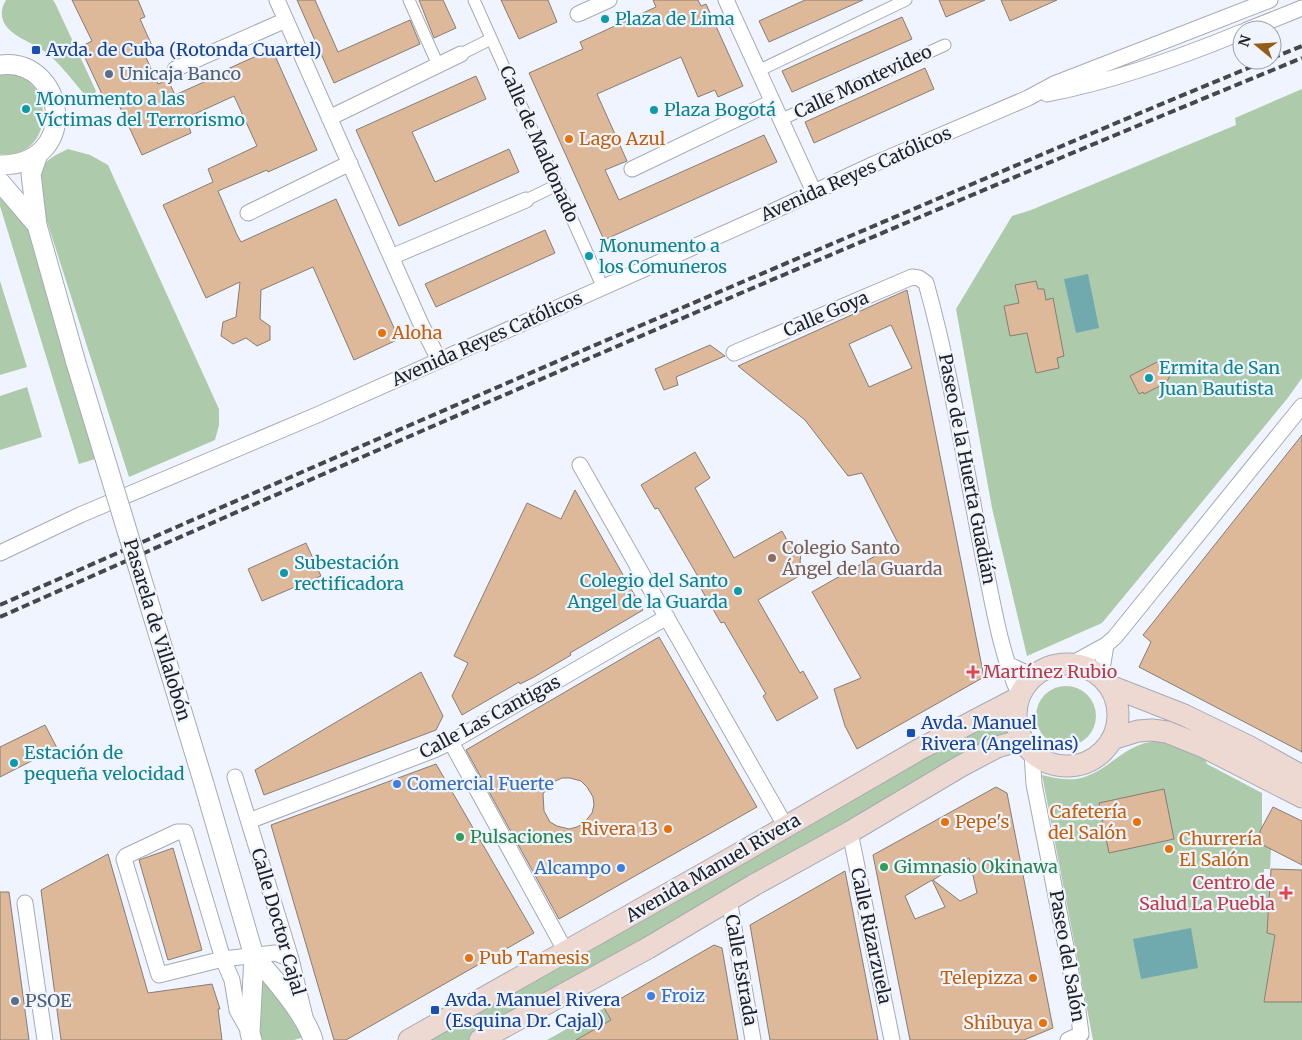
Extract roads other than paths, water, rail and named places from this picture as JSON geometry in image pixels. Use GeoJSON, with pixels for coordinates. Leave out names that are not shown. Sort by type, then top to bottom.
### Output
{"type":"FeatureCollection","features":[{"type":"Feature","properties":{"kind":"main road"},"geometry":{"type":"LineString","coordinates":[[1105,681],[1116,699],[1118,712],[1117,726],[1112,739],[1103,752],[1090,761],[1075,766],[1060,766],[1045,762],[1027,747],[1015,720],[1019,696],[1024,684],[1046,668],[1072,663],[1088,667],[1105,681],[1184,715],[1302,776]]}},
{"type":"Feature","properties":{"kind":"main road","name":"Avenida Manuel Rivera"},"geometry":{"type":"LineString","coordinates":[[409,1040],[786,827],[920,748],[1019,696]]}},
{"type":"Feature","properties":{"kind":"main road"},"geometry":{"type":"LineString","coordinates":[[1112,739],[1138,731],[1167,732],[1204,747],[1302,797]]}},
{"type":"Feature","properties":{"kind":"main road","name":"Avenida Manuel Rivera"},"geometry":{"type":"LineString","coordinates":[[480,1040],[850,832],[961,766],[997,747],[1027,747]]}},
{"type":"Feature","properties":{"kind":"street"},"geometry":{"type":"LineString","coordinates":[[277,0],[391,257],[439,360]]}},
{"type":"Feature","properties":{"kind":"street"},"geometry":{"type":"LineString","coordinates":[[409,0],[438,65]]}},
{"type":"Feature","properties":{"kind":"street","name":"Calle de Maldonado"},"geometry":{"type":"LineString","coordinates":[[474,0],[603,288]]}},
{"type":"Feature","properties":{"kind":"street"},"geometry":{"type":"LineString","coordinates":[[578,14],[609,0]]}},
{"type":"Feature","properties":{"kind":"street"},"geometry":{"type":"LineString","coordinates":[[758,71],[906,0]]}},
{"type":"Feature","properties":{"kind":"street","name":"Avenida Reyes Católicos"},"geometry":{"type":"LineString","coordinates":[[0,553],[80,515],[317,415],[603,288],[814,192],[1028,98],[1054,84],[1270,0]]}},
{"type":"Feature","properties":{"kind":"street"},"geometry":{"type":"LineString","coordinates":[[732,2],[758,71],[814,192]]}},
{"type":"Feature","properties":{"kind":"street"},"geometry":{"type":"LineString","coordinates":[[1272,20],[1302,8]]}},
{"type":"Feature","properties":{"kind":"street"},"geometry":{"type":"LineString","coordinates":[[176,68],[286,20]]}},
{"type":"Feature","properties":{"kind":"street","name":"Avenida Reyes Católicos"},"geometry":{"type":"LineString","coordinates":[[1028,98],[1077,89],[1139,71],[1232,36]]}},
{"type":"Feature","properties":{"kind":"street"},"geometry":{"type":"LineString","coordinates":[[329,118],[491,39]]}},
{"type":"Feature","properties":{"kind":"street","name":"Calle Montevideo"},"geometry":{"type":"LineString","coordinates":[[780,120],[945,44]]}},
{"type":"Feature","properties":{"kind":"street"},"geometry":{"type":"LineString","coordinates":[[0,165],[14,165],[27,161],[38,154],[50,140],[54,131],[56,116],[53,97],[47,86],[31,71],[2,60]]}},
{"type":"Feature","properties":{"kind":"street"},"geometry":{"type":"LineString","coordinates":[[632,170],[772,102]]}},
{"type":"Feature","properties":{"kind":"street","name":"Pasarela de Villalobón"},"geometry":{"type":"LineString","coordinates":[[38,154],[31,174],[37,225],[76,363],[204,784],[254,956]]}},
{"type":"Feature","properties":{"kind":"street"},"geometry":{"type":"LineString","coordinates":[[248,213],[350,164]]}},
{"type":"Feature","properties":{"kind":"street"},"geometry":{"type":"LineString","coordinates":[[0,182],[37,225]]}},
{"type":"Feature","properties":{"kind":"street"},"geometry":{"type":"LineString","coordinates":[[391,257],[557,185]]}},
{"type":"Feature","properties":{"kind":"street","name":"Calle Goya"},"geometry":{"type":"LineString","coordinates":[[734,353],[912,277],[919,278]]}},
{"type":"Feature","properties":{"kind":"street","name":"Paseo de la Huerta Guadián"},"geometry":{"type":"LineString","coordinates":[[919,278],[926,283],[939,329],[981,545],[1007,664],[1019,696]]}},
{"type":"Feature","properties":{"kind":"street"},"geometry":{"type":"LineString","coordinates":[[1072,663],[1106,645],[1302,406]]}},
{"type":"Feature","properties":{"kind":"street"},"geometry":{"type":"LineString","coordinates":[[580,465],[786,827]]}},
{"type":"Feature","properties":{"kind":"street","name":"Calle Las Cantigas"},"geometry":{"type":"LineString","coordinates":[[249,821],[434,750],[667,617]]}},
{"type":"Feature","properties":{"kind":"street"},"geometry":{"type":"LineString","coordinates":[[1105,681],[1106,645]]}},
{"type":"Feature","properties":{"kind":"street"},"geometry":{"type":"LineString","coordinates":[[1007,664],[1033,676]]}},
{"type":"Feature","properties":{"kind":"street"},"geometry":{"type":"LineString","coordinates":[[450,742],[566,952]]}},
{"type":"Feature","properties":{"kind":"street","name":"Paseo del Salón"},"geometry":{"type":"LineString","coordinates":[[1027,747],[1077,1003],[1077,1038]]}},
{"type":"Feature","properties":{"kind":"street","name":"Calle Doctor Cajal"},"geometry":{"type":"LineString","coordinates":[[235,777],[291,959],[310,1032]]}},
{"type":"Feature","properties":{"kind":"street","name":"Calle Doctor Cajal"},"geometry":{"type":"LineString","coordinates":[[251,1037],[237,1010],[232,980],[223,960],[185,832],[177,832],[126,856],[124,859],[159,975],[223,960],[254,956]]}},
{"type":"Feature","properties":{"kind":"street","name":"Calle Rizarzuela"},"geometry":{"type":"LineString","coordinates":[[850,832],[892,1040]]}},
{"type":"Feature","properties":{"kind":"street","name":"Calle Estrada"},"geometry":{"type":"LineString","coordinates":[[729,899],[753,1040]]}},
{"type":"Feature","properties":{"kind":"street"},"geometry":{"type":"LineString","coordinates":[[25,903],[45,1040]]}},
{"type":"Feature","properties":{"kind":"street"},"geometry":{"type":"LineString","coordinates":[[254,956],[275,953],[291,959]]}},
{"type":"Feature","properties":{"kind":"street","name":"Calle Doctor Cajal"},"geometry":{"type":"LineString","coordinates":[[254,956],[277,982],[310,1032]]}},
{"type":"Feature","properties":{"kind":"street","name":"Calle Doctor Cajal"},"geometry":{"type":"LineString","coordinates":[[251,1037],[254,956]]}},
{"type":"Feature","properties":{"kind":"water"},"geometry":{"type":"Polygon","coordinates":[[[1088,274],[1099,328],[1076,333],[1064,279],[1088,274]]]}},
{"type":"Feature","properties":{"kind":"water"},"geometry":{"type":"Polygon","coordinates":[[[1191,928],[1198,968],[1141,979],[1133,939],[1191,928]]]}},
{"type":"Feature","properties":{"kind":"railway"},"geometry":{"type":"LineString","coordinates":[[1282,54],[1302,46]]}},
{"type":"Feature","properties":{"kind":"railway"},"geometry":{"type":"LineString","coordinates":[[0,617],[649,333],[975,194],[1302,58]]}},
{"type":"Feature","properties":{"kind":"railway"},"geometry":{"type":"LineString","coordinates":[[0,605],[606,341],[1244,70]]}},
{"type":"Feature","properties":{"kind":"place","name":"Plaza de Lima"},"geometry":{"type":"Point","coordinates":[605,19]}},
{"type":"Feature","properties":{"kind":"place","name":"Avda. de Cuba (Rotonda Cuartel)"},"geometry":{"type":"Point","coordinates":[36,50]}},
{"type":"Feature","properties":{"kind":"place","name":"Unicaja Banco"},"geometry":{"type":"Point","coordinates":[109,74]}},
{"type":"Feature","properties":{"kind":"place","name":"Monumento a las Víctimas del Terrorismo"},"geometry":{"type":"Point","coordinates":[26,109]}},
{"type":"Feature","properties":{"kind":"place","name":"Plaza Bogotá"},"geometry":{"type":"Point","coordinates":[654,110]}},
{"type":"Feature","properties":{"kind":"place","name":"Lago Azul"},"geometry":{"type":"Point","coordinates":[569,139]}},
{"type":"Feature","properties":{"kind":"place","name":"Monumento a los Comuneros"},"geometry":{"type":"Point","coordinates":[589,256]}},
{"type":"Feature","properties":{"kind":"place","name":"Aloha"},"geometry":{"type":"Point","coordinates":[382,333]}},
{"type":"Feature","properties":{"kind":"place","name":"Ermita de San Juan Bautista"},"geometry":{"type":"Point","coordinates":[1149,378]}},
{"type":"Feature","properties":{"kind":"place","name":"Colegio Santo Ángel de la Guarda"},"geometry":{"type":"Point","coordinates":[772,558]}},
{"type":"Feature","properties":{"kind":"place","name":"Subestación rectificadora"},"geometry":{"type":"Point","coordinates":[284,573]}},
{"type":"Feature","properties":{"kind":"place","name":"Colegio del Santo Angel de la Guarda"},"geometry":{"type":"Point","coordinates":[738,591]}},
{"type":"Feature","properties":{"kind":"place","name":"Martínez Rubio"},"geometry":{"type":"Point","coordinates":[973,672]}},
{"type":"Feature","properties":{"kind":"place","name":"Avda. Manuel Rivera (Angelinas)"},"geometry":{"type":"Point","coordinates":[911,733]}},
{"type":"Feature","properties":{"kind":"place","name":"Estación de pequeña velocidad"},"geometry":{"type":"Point","coordinates":[14,763]}},
{"type":"Feature","properties":{"kind":"place","name":"Comercial Fuerte"},"geometry":{"type":"Point","coordinates":[397,784]}},
{"type":"Feature","properties":{"kind":"place","name":"Pepe's"},"geometry":{"type":"Point","coordinates":[945,822]}},
{"type":"Feature","properties":{"kind":"place","name":"Cafetería del Salón"},"geometry":{"type":"Point","coordinates":[1137,822]}},
{"type":"Feature","properties":{"kind":"place","name":"Rivera 13"},"geometry":{"type":"Point","coordinates":[668,829]}},
{"type":"Feature","properties":{"kind":"place","name":"Pulsaciones"},"geometry":{"type":"Point","coordinates":[460,837]}},
{"type":"Feature","properties":{"kind":"place","name":"Churrería El Salón"},"geometry":{"type":"Point","coordinates":[1169,849]}},
{"type":"Feature","properties":{"kind":"place","name":"Gimnasio Okinawa"},"geometry":{"type":"Point","coordinates":[884,867]}},
{"type":"Feature","properties":{"kind":"place","name":"Alcampo"},"geometry":{"type":"Point","coordinates":[621,868]}},
{"type":"Feature","properties":{"kind":"place","name":"Centro de Salud La Puebla"},"geometry":{"type":"Point","coordinates":[1286,893]}},
{"type":"Feature","properties":{"kind":"place","name":"Pub Tamesis"},"geometry":{"type":"Point","coordinates":[469,958]}},
{"type":"Feature","properties":{"kind":"place","name":"Telepizza"},"geometry":{"type":"Point","coordinates":[1033,978]}},
{"type":"Feature","properties":{"kind":"place","name":"Froiz"},"geometry":{"type":"Point","coordinates":[651,996]}},
{"type":"Feature","properties":{"kind":"place","name":"PSOE"},"geometry":{"type":"Point","coordinates":[15,1001]}},
{"type":"Feature","properties":{"kind":"place","name":"Avda. Manuel Rivera (Esquina Dr. Cajal)"},"geometry":{"type":"Point","coordinates":[435,1010]}},
{"type":"Feature","properties":{"kind":"place","name":"Shibuya"},"geometry":{"type":"Point","coordinates":[1043,1023]}}]}
